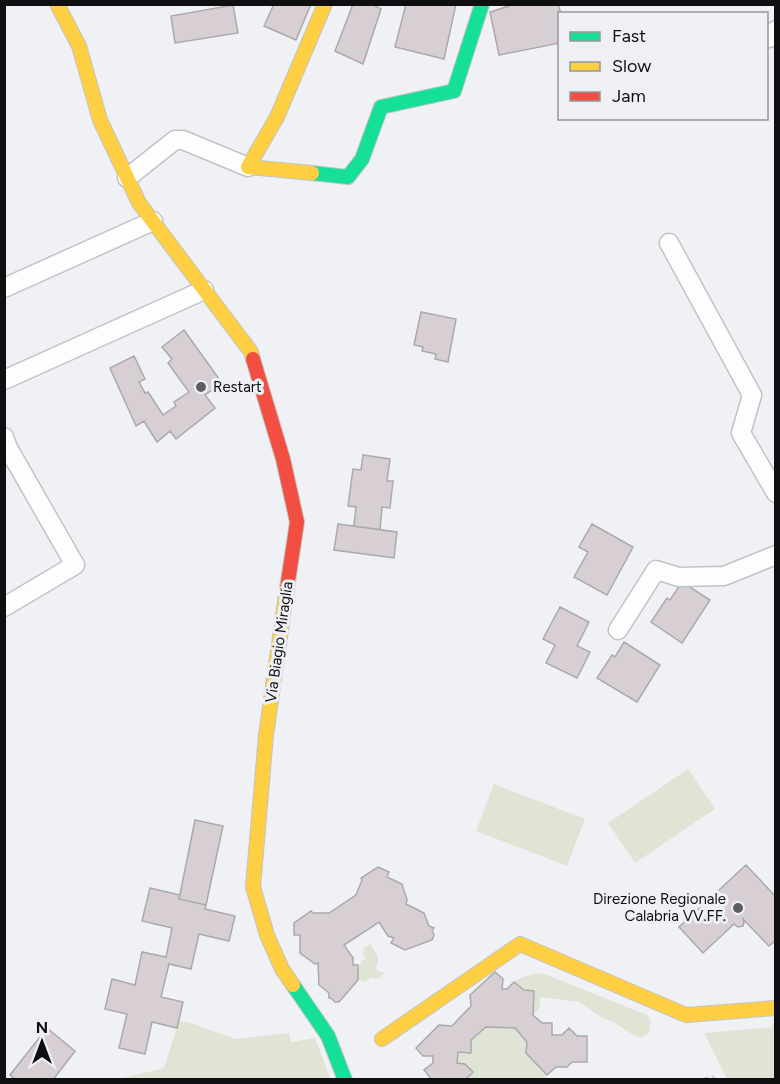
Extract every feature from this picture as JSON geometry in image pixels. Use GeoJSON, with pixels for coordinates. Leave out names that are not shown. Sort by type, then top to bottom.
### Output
{"type":"FeatureCollection","features":[{"type":"Feature","properties":{"kind":"street","name":"Via Biagio Miraglia"},"geometry":{"type":"LineString","coordinates":[[57,4],[79,46],[100,120],[139,203],[251,352],[284,459],[297,522],[266,735],[253,887],[267,935],[282,969],[328,1036],[345,1080]]}},
{"type":"Feature","properties":{"kind":"street"},"geometry":{"type":"LineString","coordinates":[[248,167],[277,117],[325,4]]}},
{"type":"Feature","properties":{"kind":"street"},"geometry":{"type":"LineString","coordinates":[[127,178],[175,140],[183,140],[248,167],[348,177],[362,159],[381,107],[454,91],[482,4]]}},
{"type":"Feature","properties":{"kind":"street"},"geometry":{"type":"LineString","coordinates":[[4,288],[153,221]]}},
{"type":"Feature","properties":{"kind":"street"},"geometry":{"type":"LineString","coordinates":[[669,243],[752,395],[741,433],[776,493]]}},
{"type":"Feature","properties":{"kind":"street"},"geometry":{"type":"LineString","coordinates":[[4,380],[204,290]]}},
{"type":"Feature","properties":{"kind":"street"},"geometry":{"type":"LineString","coordinates":[[4,437],[8,448],[75,565],[4,607]]}},
{"type":"Feature","properties":{"kind":"street"},"geometry":{"type":"LineString","coordinates":[[618,630],[656,570],[679,577],[724,576],[776,555]]}},
{"type":"Feature","properties":{"kind":"street"},"geometry":{"type":"LineString","coordinates":[[382,1039],[520,944],[686,1015],[776,1008]]}},
{"type":"Feature","properties":{"kind":"path"},"geometry":{"type":"LineString","coordinates":[[697,1080],[713,1077],[715,1080]]}},
{"type":"Feature","properties":{"kind":"shaded area"},"geometry":{"type":"Polygon","coordinates":[[[688,769],[715,809],[635,863],[608,823],[688,769]]]}},
{"type":"Feature","properties":{"kind":"shaded area"},"geometry":{"type":"Polygon","coordinates":[[[494,784],[585,819],[567,866],[476,831],[494,784]]]}},
{"type":"Feature","properties":{"kind":"shaded area"},"geometry":{"type":"Polygon","coordinates":[[[370,944],[378,956],[376,968],[379,972],[385,973],[377,979],[371,978],[364,982],[358,980],[358,970],[361,962],[366,958],[363,954],[364,948],[370,944]]]}},
{"type":"Feature","properties":{"kind":"shaded area"},"geometry":{"type":"Polygon","coordinates":[[[542,973],[647,1015],[651,1022],[649,1033],[640,1038],[635,1036],[579,1002],[541,997],[539,1009],[533,1015],[534,991],[524,990],[514,982],[542,973]]]}},
{"type":"Feature","properties":{"kind":"shaded area"},"geometry":{"type":"Polygon","coordinates":[[[179,1021],[235,1039],[289,1033],[291,1042],[315,1038],[331,1080],[115,1080],[164,1068],[179,1021]]]}},
{"type":"Feature","properties":{"kind":"shaded area"},"geometry":{"type":"Polygon","coordinates":[[[775,1023],[775,1079],[727,1079],[704,1033],[773,1027],[772,1024],[775,1023]]]}},
{"type":"Feature","properties":{"kind":"shaded area"},"geometry":{"type":"Polygon","coordinates":[[[486,1027],[515,1028],[527,1042],[526,1053],[547,1075],[543,1079],[465,1079],[473,1072],[465,1064],[457,1063],[458,1052],[471,1053],[471,1041],[486,1027]]]}},
{"type":"Feature","properties":{"kind":"building"},"geometry":{"type":"Polygon","coordinates":[[[274,4],[311,4],[296,40],[264,26],[274,4]]]}},
{"type":"Feature","properties":{"kind":"building"},"geometry":{"type":"Polygon","coordinates":[[[353,4],[372,4],[381,9],[363,64],[335,51],[353,4]]]}},
{"type":"Feature","properties":{"kind":"building"},"geometry":{"type":"Polygon","coordinates":[[[406,4],[456,4],[444,59],[395,47],[406,4]]]}},
{"type":"Feature","properties":{"kind":"building"},"geometry":{"type":"Polygon","coordinates":[[[515,4],[558,4],[560,12],[558,12],[558,43],[499,55],[490,12],[515,4]]]}},
{"type":"Feature","properties":{"kind":"building"},"geometry":{"type":"Polygon","coordinates":[[[233,5],[238,33],[175,43],[171,16],[233,5]]]}},
{"type":"Feature","properties":{"kind":"building"},"geometry":{"type":"Polygon","coordinates":[[[421,312],[456,319],[448,362],[435,359],[436,354],[422,351],[423,347],[414,345],[421,312]]]}},
{"type":"Feature","properties":{"kind":"building","name":"Restart"},"geometry":{"type":"Polygon","coordinates":[[[184,330],[222,383],[205,395],[215,408],[176,439],[170,431],[157,442],[144,421],[136,426],[110,368],[134,356],[145,379],[139,382],[163,415],[176,406],[174,402],[189,392],[168,363],[172,359],[162,347],[184,330]]]}},
{"type":"Feature","properties":{"kind":"building"},"geometry":{"type":"Polygon","coordinates":[[[363,455],[390,459],[387,481],[393,481],[390,508],[382,507],[380,530],[397,532],[394,558],[334,550],[338,524],[354,526],[356,507],[348,506],[353,469],[361,470],[363,455]]]}},
{"type":"Feature","properties":{"kind":"building"},"geometry":{"type":"Polygon","coordinates":[[[338,524],[397,532],[394,558],[334,550],[338,524]]]}},
{"type":"Feature","properties":{"kind":"building"},"geometry":{"type":"Polygon","coordinates":[[[592,524],[633,547],[607,595],[574,577],[588,552],[579,547],[592,524]]]}},
{"type":"Feature","properties":{"kind":"building"},"geometry":{"type":"Polygon","coordinates":[[[682,582],[710,600],[682,643],[651,622],[667,598],[670,600],[682,582]]]}},
{"type":"Feature","properties":{"kind":"building"},"geometry":{"type":"Polygon","coordinates":[[[560,607],[589,622],[577,646],[590,652],[577,678],[546,663],[555,645],[543,639],[560,607]]]}},
{"type":"Feature","properties":{"kind":"building"},"geometry":{"type":"Polygon","coordinates":[[[624,642],[660,665],[637,702],[597,678],[612,655],[615,657],[624,642]]]}},
{"type":"Feature","properties":{"kind":"building"},"geometry":{"type":"Polygon","coordinates":[[[195,820],[223,826],[206,905],[179,899],[195,820]]]}},
{"type":"Feature","properties":{"kind":"building","name":"Direzione Regionale Calabria VV.FF."},"geometry":{"type":"Polygon","coordinates":[[[746,865],[776,897],[776,940],[769,946],[743,919],[743,926],[738,927],[734,924],[703,953],[679,927],[746,865]]]}},
{"type":"Feature","properties":{"kind":"building"},"geometry":{"type":"Polygon","coordinates":[[[378,867],[389,872],[387,877],[402,884],[406,904],[424,913],[429,926],[434,928],[432,930],[434,935],[432,940],[405,950],[391,943],[394,938],[388,936],[379,922],[344,945],[353,958],[353,965],[358,965],[358,980],[339,1002],[335,1002],[319,985],[318,963],[315,964],[300,953],[300,935],[294,935],[294,923],[311,911],[329,913],[356,895],[361,878],[378,867]]]}},
{"type":"Feature","properties":{"kind":"building"},"geometry":{"type":"Polygon","coordinates":[[[150,888],[180,895],[179,899],[206,905],[205,909],[235,916],[229,941],[199,934],[191,969],[169,964],[161,997],[183,1002],[177,1028],[152,1022],[145,1054],[119,1048],[127,1014],[105,1009],[112,979],[135,985],[142,952],[166,957],[172,928],[142,921],[150,888]]]}},
{"type":"Feature","properties":{"kind":"building"},"geometry":{"type":"Polygon","coordinates":[[[495,972],[503,979],[502,989],[507,989],[514,982],[524,990],[534,991],[533,1015],[542,1023],[552,1023],[552,1035],[562,1035],[569,1028],[577,1036],[587,1036],[587,1062],[572,1062],[567,1067],[556,1067],[547,1075],[526,1053],[527,1042],[515,1028],[486,1027],[471,1040],[471,1053],[458,1052],[457,1063],[465,1064],[473,1072],[465,1080],[432,1080],[424,1070],[433,1063],[433,1056],[423,1056],[416,1048],[439,1025],[452,1026],[471,1006],[470,995],[495,972]]]}},
{"type":"Feature","properties":{"kind":"building"},"geometry":{"type":"Polygon","coordinates":[[[47,1028],[75,1051],[53,1080],[16,1080],[10,1075],[47,1028]]]}},
{"type":"Feature","properties":{"kind":"traffic: fast"},"geometry":{"type":"LineString","coordinates":[[312,173],[348,177],[362,159],[381,107],[454,91],[482,4]]}},
{"type":"Feature","properties":{"kind":"traffic: fast"},"geometry":{"type":"LineString","coordinates":[[293,985],[328,1036],[345,1080]]}},
{"type":"Feature","properties":{"kind":"traffic: slow"},"geometry":{"type":"LineString","coordinates":[[57,4],[79,46],[100,120],[139,203],[251,352],[253,359]]}},
{"type":"Feature","properties":{"kind":"traffic: slow"},"geometry":{"type":"LineString","coordinates":[[312,173],[248,167],[277,117],[325,4]]}},
{"type":"Feature","properties":{"kind":"traffic: slow"},"geometry":{"type":"LineString","coordinates":[[287,588],[266,735],[253,887],[267,935],[282,969],[293,985]]}},
{"type":"Feature","properties":{"kind":"traffic: slow"},"geometry":{"type":"LineString","coordinates":[[382,1039],[520,944],[686,1015],[776,1008]]}},
{"type":"Feature","properties":{"kind":"traffic: jam"},"geometry":{"type":"LineString","coordinates":[[253,359],[283,459],[297,522],[287,588]]}},
{"type":"Feature","properties":{"kind":"place","name":"Restart"},"geometry":{"type":"Point","coordinates":[201,387]}},
{"type":"Feature","properties":{"kind":"place","name":"Direzione Regionale Calabria VV.FF."},"geometry":{"type":"Point","coordinates":[738,908]}}]}
